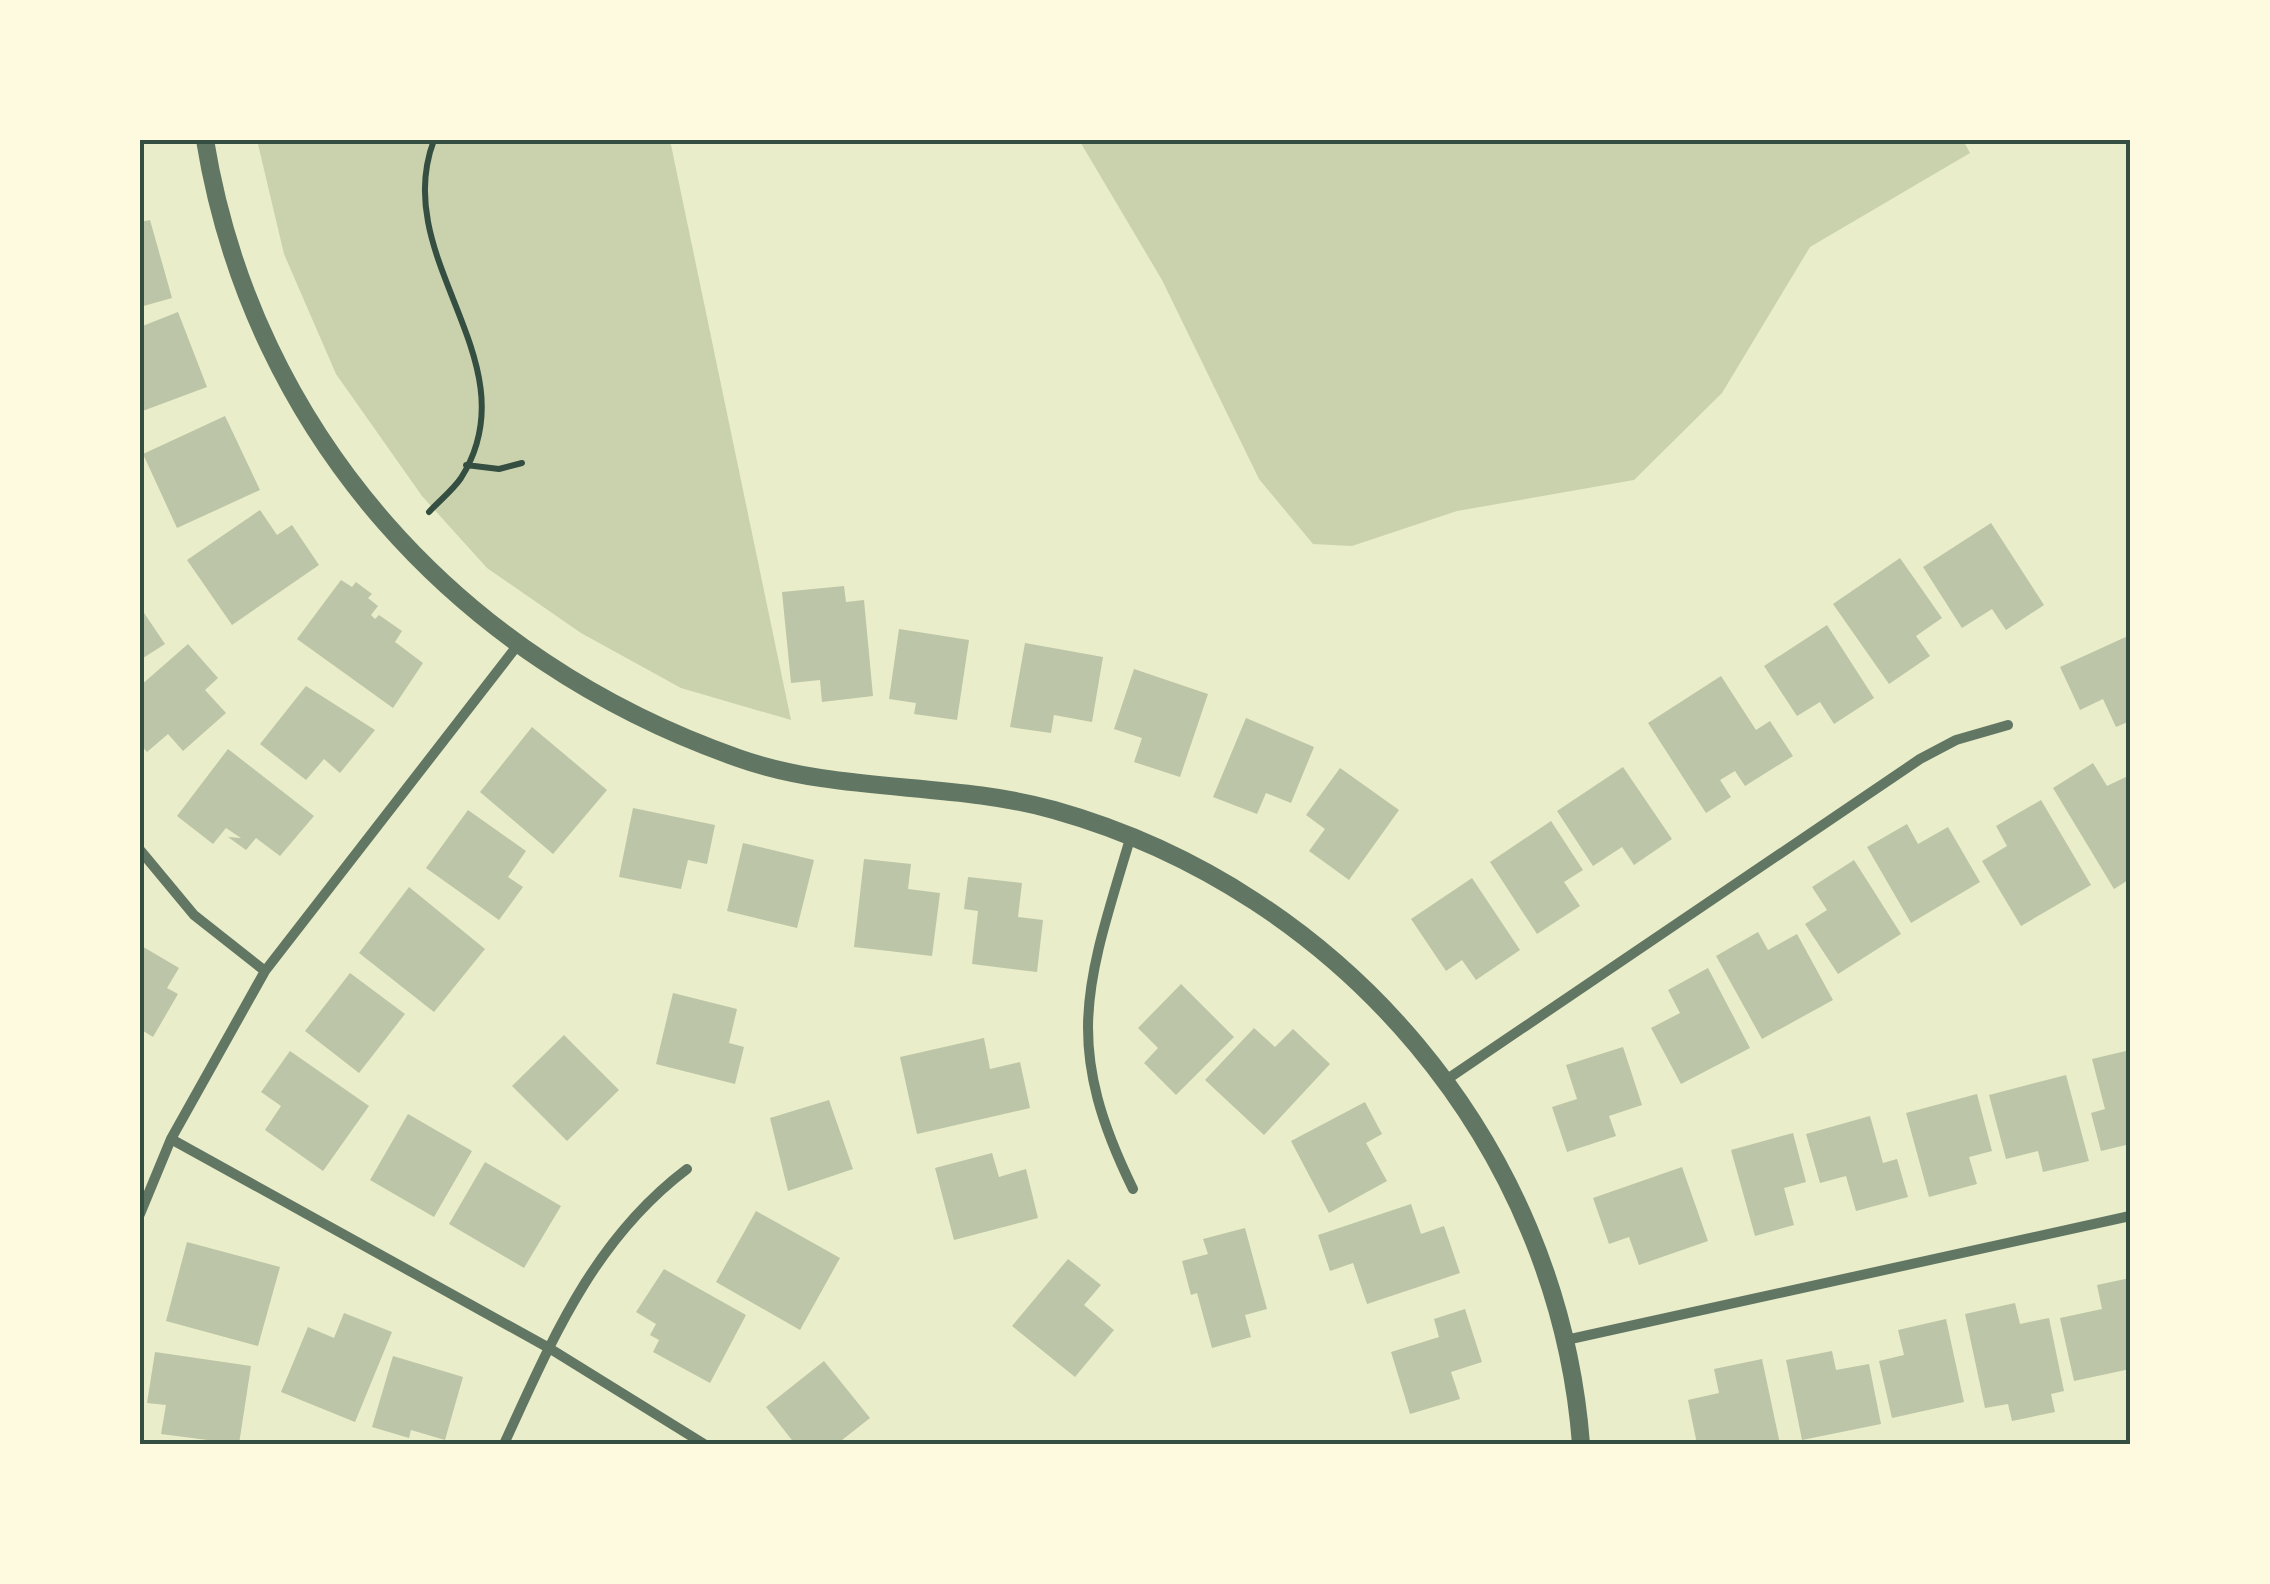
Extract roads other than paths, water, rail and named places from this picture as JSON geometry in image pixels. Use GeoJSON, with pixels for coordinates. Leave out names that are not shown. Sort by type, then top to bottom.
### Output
{"type":"FeatureCollection","features":[{"type":"Feature","properties":{"kind":"street"},"geometry":{"type":"LineString","coordinates":[[205,140],[226,233],[252,310],[288,386],[331,455],[402,543],[466,605],[517,646],[611,703],[742,760],[821,777],[985,795],[1056,811],[1188,862],[1253,898],[1313,941],[1368,990],[1446,1080],[1514,1192],[1543,1260],[1566,1340],[1581,1444]]}},
{"type":"Feature","properties":{"kind":"street"},"geometry":{"type":"LineString","coordinates":[[140,1214],[171,1140],[265,972],[517,646]]}},
{"type":"Feature","properties":{"kind":"street"},"geometry":{"type":"LineString","coordinates":[[1446,1080],[1920,759],[1956,740],[2008,725]]}},
{"type":"Feature","properties":{"kind":"street"},"geometry":{"type":"LineString","coordinates":[[1130,840],[1096,947],[1087,1022],[1095,1097],[1106,1133],[1134,1189]]}},
{"type":"Feature","properties":{"kind":"street"},"geometry":{"type":"LineString","coordinates":[[140,850],[194,915],[265,972]]}},
{"type":"Feature","properties":{"kind":"street"},"geometry":{"type":"LineString","coordinates":[[171,1140],[549,1348],[704,1444]]}},
{"type":"Feature","properties":{"kind":"street"},"geometry":{"type":"LineString","coordinates":[[504,1444],[549,1348],[622,1226],[686,1169]]}},
{"type":"Feature","properties":{"kind":"street"},"geometry":{"type":"LineString","coordinates":[[1566,1340],[2130,1216]]}}]}
